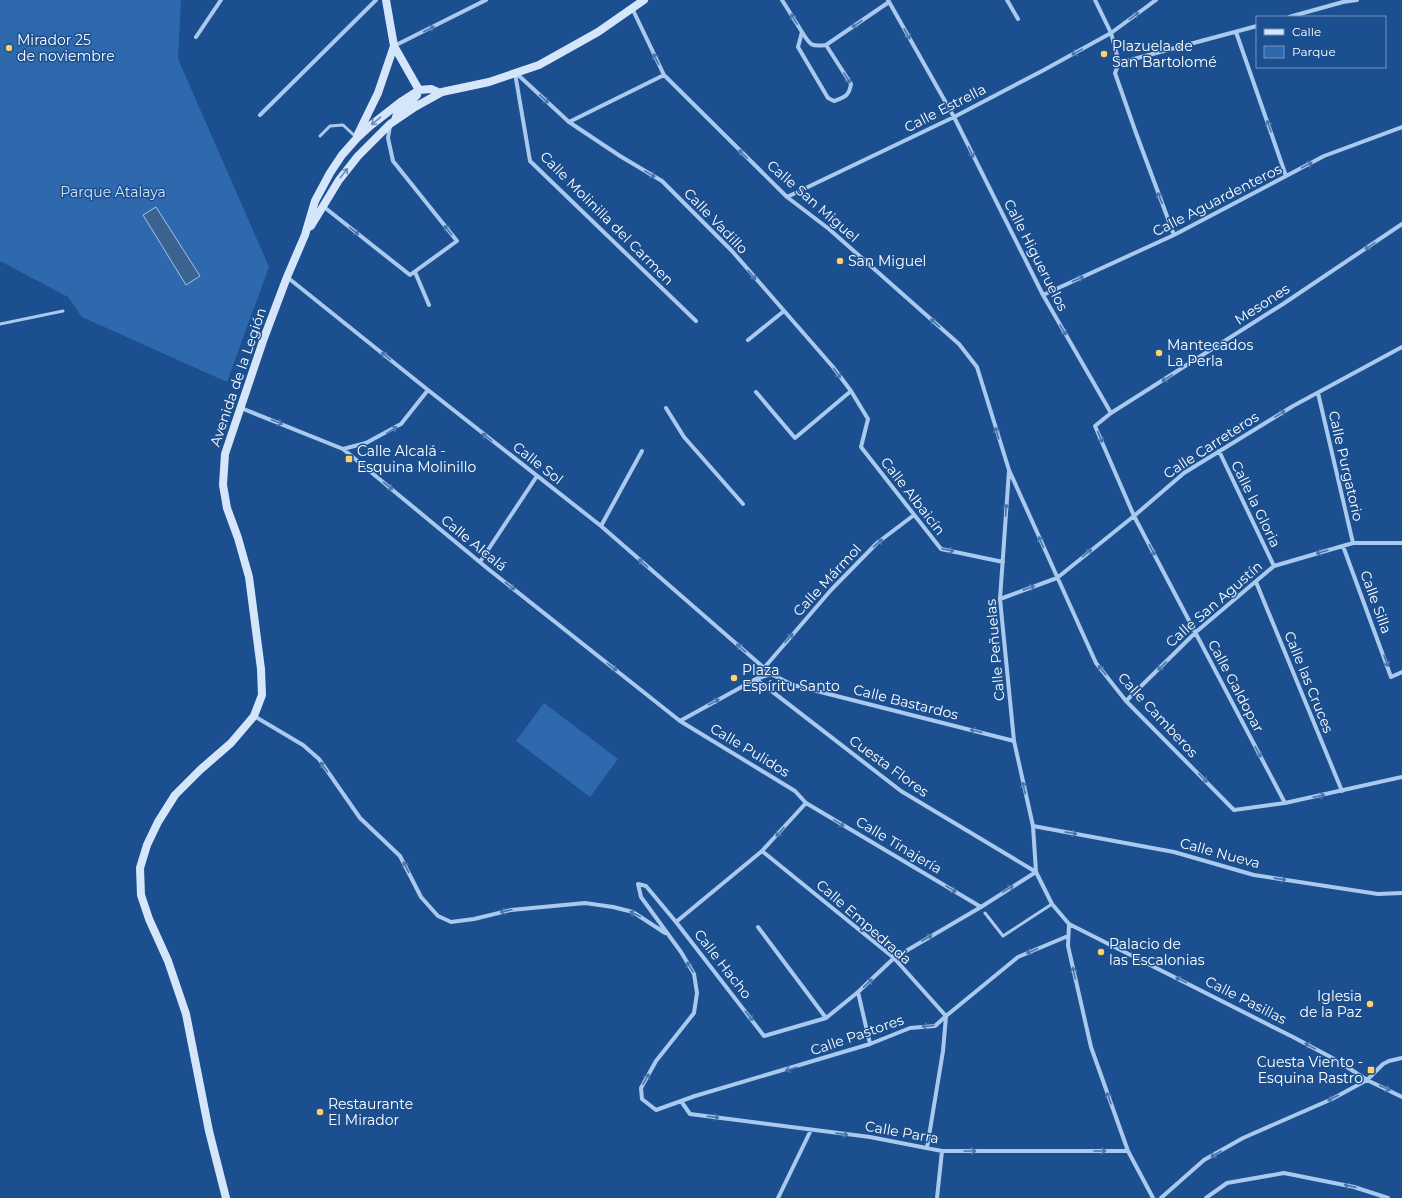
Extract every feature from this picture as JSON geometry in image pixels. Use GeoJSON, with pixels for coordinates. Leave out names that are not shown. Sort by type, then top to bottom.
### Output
{"type":"FeatureCollection","features":[{"type":"Feature","properties":{"kind":"main road"},"geometry":{"type":"LineString","coordinates":[[386,0],[394,46],[419,90]]}},
{"type":"Feature","properties":{"kind":"main road","name":"Avenida de la Legión"},"geometry":{"type":"LineString","coordinates":[[305,235],[324,207],[339,180],[358,156],[393,122],[415,107],[440,93],[489,82],[539,65],[598,32],[644,0]]}},
{"type":"Feature","properties":{"kind":"main road"},"geometry":{"type":"LineString","coordinates":[[357,138],[378,93],[394,46]]}},
{"type":"Feature","properties":{"kind":"main road","name":"Avenida de la Legión"},"geometry":{"type":"LineString","coordinates":[[226,1198],[209,1131],[186,1014],[168,961],[149,919],[141,895],[140,868],[147,845],[158,822],[175,795],[200,770],[231,744],[254,716],[262,695],[261,669],[249,577],[238,538],[227,508],[222,485],[225,454],[287,277],[305,235],[315,201],[330,173],[342,155],[357,138],[381,117],[419,90],[431,89],[440,93]]}},
{"type":"Feature","properties":{"kind":"main road","name":"Avenida de la Legión"},"geometry":{"type":"LineString","coordinates":[[393,122],[398,112],[417,96],[419,90]]}},
{"type":"Feature","properties":{"kind":"street"},"geometry":{"type":"LineString","coordinates":[[196,37],[221,0]]}},
{"type":"Feature","properties":{"kind":"street"},"geometry":{"type":"LineString","coordinates":[[260,115],[376,0]]}},
{"type":"Feature","properties":{"kind":"street"},"geometry":{"type":"LineString","coordinates":[[394,46],[486,0]]}},
{"type":"Feature","properties":{"kind":"street"},"geometry":{"type":"LineString","coordinates":[[782,0],[808,42],[816,46],[826,45],[888,1]]}},
{"type":"Feature","properties":{"kind":"street"},"geometry":{"type":"LineString","coordinates":[[1007,0],[1018,19]]}},
{"type":"Feature","properties":{"kind":"street"},"geometry":{"type":"LineString","coordinates":[[1095,0],[1111,33],[1119,63],[1115,73],[1174,235]]}},
{"type":"Feature","properties":{"kind":"street","name":"Calle Estrella"},"geometry":{"type":"LineString","coordinates":[[787,197],[954,117],[1042,71],[1111,33],[1156,0]]}},
{"type":"Feature","properties":{"kind":"street"},"geometry":{"type":"LineString","coordinates":[[1293,16],[1343,2],[1356,0]]}},
{"type":"Feature","properties":{"kind":"street","name":"Calle Higueruelos"},"geometry":{"type":"LineString","coordinates":[[888,1],[954,117],[1043,295],[1111,413]]}},
{"type":"Feature","properties":{"kind":"street","name":"Calle San Miguel"},"geometry":{"type":"LineString","coordinates":[[632,8],[664,75],[787,197],[828,229],[959,344],[977,367],[1009,470]]}},
{"type":"Feature","properties":{"kind":"street"},"geometry":{"type":"LineString","coordinates":[[1119,63],[1256,26]]}},
{"type":"Feature","properties":{"kind":"street"},"geometry":{"type":"LineString","coordinates":[[802,32],[798,47],[828,98],[834,101],[844,98],[850,92],[851,84],[826,45]]}},
{"type":"Feature","properties":{"kind":"street"},"geometry":{"type":"LineString","coordinates":[[1236,32],[1286,176]]}},
{"type":"Feature","properties":{"kind":"street","name":"Calle Vadillo"},"geometry":{"type":"LineString","coordinates":[[515,73],[569,122],[620,156],[662,181],[732,251],[833,366],[851,391],[868,419]]}},
{"type":"Feature","properties":{"kind":"street","name":"Calle Molinilla del Carmen"},"geometry":{"type":"LineString","coordinates":[[515,73],[530,161],[696,321]]}},
{"type":"Feature","properties":{"kind":"street"},"geometry":{"type":"LineString","coordinates":[[569,122],[664,75]]}},
{"type":"Feature","properties":{"kind":"street"},"geometry":{"type":"LineString","coordinates":[[324,207],[410,276],[457,241],[393,161],[388,138],[393,122]]}},
{"type":"Feature","properties":{"kind":"street","name":"Calle Aguardenteros"},"geometry":{"type":"LineString","coordinates":[[1043,295],[1174,235],[1324,156],[1402,127]]}},
{"type":"Feature","properties":{"kind":"street","name":"Mesones"},"geometry":{"type":"LineString","coordinates":[[1111,413],[1283,304],[1402,224]]}},
{"type":"Feature","properties":{"kind":"street"},"geometry":{"type":"LineString","coordinates":[[414,272],[429,305]]}},
{"type":"Feature","properties":{"kind":"street","name":"Calle Sol"},"geometry":{"type":"LineString","coordinates":[[287,277],[601,526],[771,674]]}},
{"type":"Feature","properties":{"kind":"street"},"geometry":{"type":"LineString","coordinates":[[748,340],[784,311]]}},
{"type":"Feature","properties":{"kind":"street","name":"Calle Carreteros"},"geometry":{"type":"LineString","coordinates":[[1000,599],[1057,578],[1134,516],[1184,473],[1293,406],[1402,347]]}},
{"type":"Feature","properties":{"kind":"street"},"geometry":{"type":"LineString","coordinates":[[343,449],[366,443],[401,424],[428,390]]}},
{"type":"Feature","properties":{"kind":"street"},"geometry":{"type":"LineString","coordinates":[[756,392],[794,438],[851,391]]}},
{"type":"Feature","properties":{"kind":"street","name":"Calle Purgatorio"},"geometry":{"type":"LineString","coordinates":[[1318,393],[1353,543]]}},
{"type":"Feature","properties":{"kind":"street","name":"Calle Alcalá"},"geometry":{"type":"LineString","coordinates":[[241,408],[343,449],[480,562],[680,721]]}},
{"type":"Feature","properties":{"kind":"street"},"geometry":{"type":"LineString","coordinates":[[666,408],[684,437],[743,504]]}},
{"type":"Feature","properties":{"kind":"street"},"geometry":{"type":"LineString","coordinates":[[1111,413],[1095,426],[1134,516]]}},
{"type":"Feature","properties":{"kind":"street","name":"Calle Albaicín"},"geometry":{"type":"LineString","coordinates":[[868,419],[861,447],[941,549],[1003,562]]}},
{"type":"Feature","properties":{"kind":"street"},"geometry":{"type":"LineString","coordinates":[[601,526],[642,451]]}},
{"type":"Feature","properties":{"kind":"street","name":"Calle la Gloria"},"geometry":{"type":"LineString","coordinates":[[1218,451],[1274,566]]}},
{"type":"Feature","properties":{"kind":"street","name":"Calle Peñuelas"},"geometry":{"type":"LineString","coordinates":[[1009,470],[1000,599],[1014,741],[1033,826],[1036,872]]}},
{"type":"Feature","properties":{"kind":"street","name":"Calle Camberos"},"geometry":{"type":"LineString","coordinates":[[1009,470],[1096,663],[1126,701],[1234,810],[1285,803],[1402,777]]}},
{"type":"Feature","properties":{"kind":"street"},"geometry":{"type":"LineString","coordinates":[[480,562],[537,476]]}},
{"type":"Feature","properties":{"kind":"street","name":"Calle Mármol"},"geometry":{"type":"LineString","coordinates":[[764,668],[831,590],[877,543],[914,515]]}},
{"type":"Feature","properties":{"kind":"street","name":"Calle Galdopar"},"geometry":{"type":"LineString","coordinates":[[1134,516],[1285,803]]}},
{"type":"Feature","properties":{"kind":"street","name":"Calle San Agustín"},"geometry":{"type":"LineString","coordinates":[[1126,701],[1196,632],[1274,566],[1353,543],[1402,543]]}},
{"type":"Feature","properties":{"kind":"street","name":"Calle Silla"},"geometry":{"type":"LineString","coordinates":[[1343,546],[1391,677],[1402,672]]}},
{"type":"Feature","properties":{"kind":"street","name":"Calle las Cruces"},"geometry":{"type":"LineString","coordinates":[[1256,582],[1342,791]]}},
{"type":"Feature","properties":{"kind":"street"},"geometry":{"type":"LineString","coordinates":[[680,721],[756,680],[771,674]]}},
{"type":"Feature","properties":{"kind":"street","name":"Calle Bastardos"},"geometry":{"type":"LineString","coordinates":[[771,674],[793,685],[1014,741]]}},
{"type":"Feature","properties":{"kind":"street","name":"Cuesta Flores"},"geometry":{"type":"LineString","coordinates":[[756,680],[901,791],[1036,872]]}},
{"type":"Feature","properties":{"kind":"street"},"geometry":{"type":"LineString","coordinates":[[254,716],[303,745],[319,759],[360,818],[400,856],[421,897],[438,916],[450,922],[474,919],[511,910],[585,903],[613,907],[633,912],[667,935]]}},
{"type":"Feature","properties":{"kind":"street","name":"Calle Pulidos"},"geometry":{"type":"LineString","coordinates":[[680,721],[790,787],[806,803]]}},
{"type":"Feature","properties":{"kind":"street","name":"Calle Hacho"},"geometry":{"type":"LineString","coordinates":[[806,803],[762,851],[676,922],[764,1036],[826,1018],[858,992],[894,958],[1036,872]]}},
{"type":"Feature","properties":{"kind":"street","name":"Calle Tinajería"},"geometry":{"type":"LineString","coordinates":[[806,803],[981,906]]}},
{"type":"Feature","properties":{"kind":"street","name":"Calle Nueva"},"geometry":{"type":"LineString","coordinates":[[1033,826],[1174,852],[1254,875],[1378,894],[1402,893]]}},
{"type":"Feature","properties":{"kind":"street","name":"Calle Empedrada"},"geometry":{"type":"LineString","coordinates":[[762,851],[894,958],[946,1016]]}},
{"type":"Feature","properties":{"kind":"street"},"geometry":{"type":"LineString","coordinates":[[1036,872],[1052,904],[1069,924],[1068,946],[1091,1047],[1128,1150],[1153,1198]]}},
{"type":"Feature","properties":{"kind":"street"},"geometry":{"type":"LineString","coordinates":[[667,935],[641,897],[638,884],[646,886],[676,922]]}},
{"type":"Feature","properties":{"kind":"street","name":"Calle Pasillas"},"geometry":{"type":"LineString","coordinates":[[1069,924],[1286,1033],[1338,1061],[1367,1080],[1402,1097]]}},
{"type":"Feature","properties":{"kind":"street"},"geometry":{"type":"LineString","coordinates":[[758,928],[826,1018]]}},
{"type":"Feature","properties":{"kind":"street","name":"Calle Pastores"},"geometry":{"type":"LineString","coordinates":[[667,935],[681,952],[694,974],[697,993],[694,1013],[656,1061],[641,1088],[642,1099],[656,1110],[681,1101],[870,1044],[910,1028],[935,1026],[1018,957],[1068,936]]}},
{"type":"Feature","properties":{"kind":"street"},"geometry":{"type":"LineString","coordinates":[[858,992],[870,1044]]}},
{"type":"Feature","properties":{"kind":"street"},"geometry":{"type":"LineString","coordinates":[[926,1148],[943,1051],[946,1016]]}},
{"type":"Feature","properties":{"kind":"street"},"geometry":{"type":"LineString","coordinates":[[1161,1198],[1204,1160],[1243,1138],[1332,1099],[1367,1080],[1383,1064],[1400,1058]]}},
{"type":"Feature","properties":{"kind":"street","name":"Calle Parra"},"geometry":{"type":"LineString","coordinates":[[681,1101],[690,1114],[870,1137],[942,1151],[1128,1150]]}},
{"type":"Feature","properties":{"kind":"street"},"geometry":{"type":"LineString","coordinates":[[778,1198],[811,1130]]}},
{"type":"Feature","properties":{"kind":"street"},"geometry":{"type":"LineString","coordinates":[[937,1198],[942,1151]]}},
{"type":"Feature","properties":{"kind":"street"},"geometry":{"type":"LineString","coordinates":[[1206,1198],[1227,1183],[1284,1173],[1354,1187],[1388,1198]]}},
{"type":"Feature","properties":{"kind":"lane"},"geometry":{"type":"LineString","coordinates":[[320,136],[330,126],[343,125],[357,138]]}},
{"type":"Feature","properties":{"kind":"lane"},"geometry":{"type":"LineString","coordinates":[[0,324],[64,311]]}},
{"type":"Feature","properties":{"kind":"lane"},"geometry":{"type":"LineString","coordinates":[[985,913],[1003,936],[1052,904]]}},
{"type":"Feature","properties":{"kind":"green space","name":"Parque Atalaya"},"geometry":{"type":"Polygon","coordinates":[[[0,0],[181,0],[178,59],[269,267],[227,382],[82,317],[68,297],[0,261],[0,0]]]}},
{"type":"Feature","properties":{"kind":"green space"},"geometry":{"type":"Polygon","coordinates":[[[544,703],[618,759],[590,797],[516,741],[544,703]]]}},
{"type":"Feature","properties":{"kind":"shaded area"},"geometry":{"type":"Polygon","coordinates":[[[156,207],[200,276],[186,285],[143,215],[156,207]]]}},
{"type":"Feature","properties":{"kind":"place","name":"Mirador 25 de noviembre"},"geometry":{"type":"Point","coordinates":[9,48]}},
{"type":"Feature","properties":{"kind":"place","name":"Plazuela de San Bartolomé"},"geometry":{"type":"Point","coordinates":[1104,54]}},
{"type":"Feature","properties":{"kind":"place","name":"San Miguel"},"geometry":{"type":"Point","coordinates":[840,261]}},
{"type":"Feature","properties":{"kind":"place","name":"Mantecados La Perla"},"geometry":{"type":"Point","coordinates":[1159,353]}},
{"type":"Feature","properties":{"kind":"place","name":"Calle Alcalá - Esquina Molinillo"},"geometry":{"type":"Point","coordinates":[349,459]}},
{"type":"Feature","properties":{"kind":"place","name":"Plaza Espíritu Santo"},"geometry":{"type":"Point","coordinates":[734,678]}},
{"type":"Feature","properties":{"kind":"place","name":"Palacio de las Escalonias"},"geometry":{"type":"Point","coordinates":[1101,952]}},
{"type":"Feature","properties":{"kind":"place","name":"Iglesia de la Paz"},"geometry":{"type":"Point","coordinates":[1370,1004]}},
{"type":"Feature","properties":{"kind":"place","name":"Cuesta Viento - Esquina Rastro"},"geometry":{"type":"Point","coordinates":[1371,1070]}},
{"type":"Feature","properties":{"kind":"place","name":"Restaurante El Mirador"},"geometry":{"type":"Point","coordinates":[320,1112]}}]}
